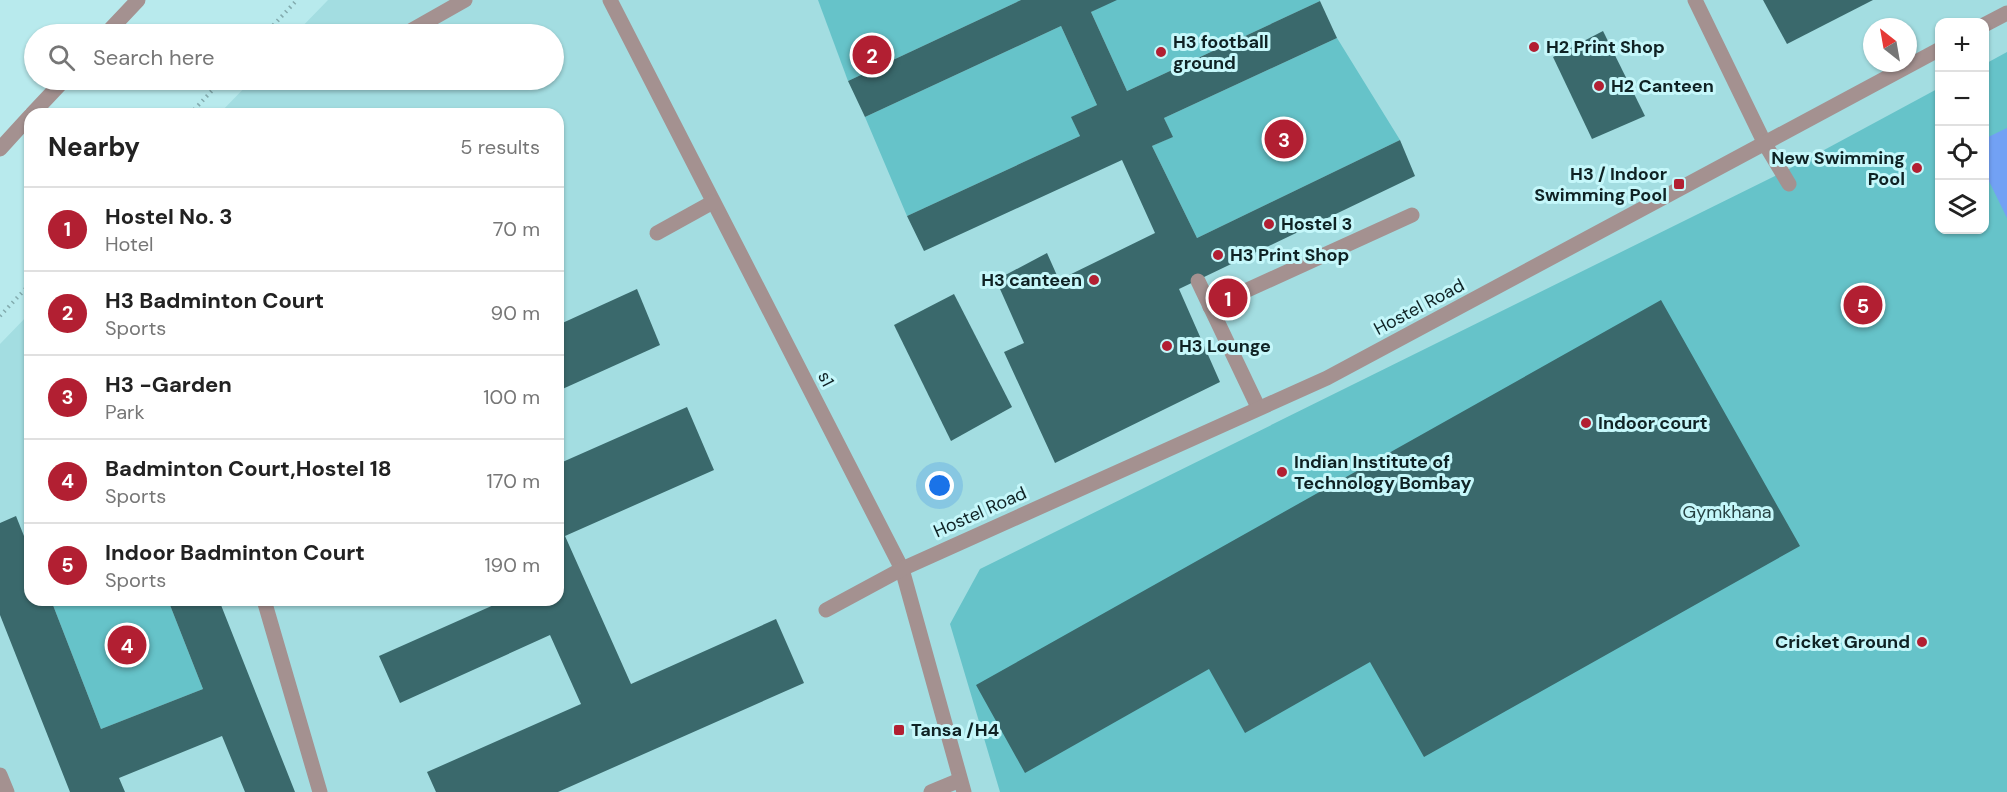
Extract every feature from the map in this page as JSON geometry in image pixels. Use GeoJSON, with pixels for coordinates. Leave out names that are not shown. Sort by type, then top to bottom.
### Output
{"type":"FeatureCollection","features":[{"type":"Feature","properties":{"kind":"lane"},"geometry":{"type":"LineString","coordinates":[[115,24],[138,0]]}},
{"type":"Feature","properties":{"kind":"lane"},"geometry":{"type":"LineString","coordinates":[[423,24],[465,0]]}},
{"type":"Feature","properties":{"kind":"lane","name":"s1"},"geometry":{"type":"LineString","coordinates":[[610,0],[902,569],[962,786]]}},
{"type":"Feature","properties":{"kind":"lane"},"geometry":{"type":"LineString","coordinates":[[1695,0],[1765,144],[1789,184]]}},
{"type":"Feature","properties":{"kind":"lane"},"geometry":{"type":"LineString","coordinates":[[1989,22],[2007,13]]}},
{"type":"Feature","properties":{"kind":"lane","name":"Hostel Road"},"geometry":{"type":"LineString","coordinates":[[826,610],[902,569],[1258,407],[1327,378],[1935,52]]}},
{"type":"Feature","properties":{"kind":"lane"},"geometry":{"type":"LineString","coordinates":[[38,108],[55,90]]}},
{"type":"Feature","properties":{"kind":"lane"},"geometry":{"type":"LineString","coordinates":[[0,149],[24,123]]}},
{"type":"Feature","properties":{"kind":"lane"},"geometry":{"type":"LineString","coordinates":[[657,233],[713,202]]}},
{"type":"Feature","properties":{"kind":"lane"},"geometry":{"type":"LineString","coordinates":[[1210,307],[1412,215]]}},
{"type":"Feature","properties":{"kind":"lane"},"geometry":{"type":"LineString","coordinates":[[1198,281],[1258,407]]}},
{"type":"Feature","properties":{"kind":"lane"},"geometry":{"type":"LineString","coordinates":[[266,606],[320,792]]}},
{"type":"Feature","properties":{"kind":"lane"},"geometry":{"type":"LineString","coordinates":[[0,775],[7,792]]}},
{"type":"Feature","properties":{"kind":"lane"},"geometry":{"type":"LineString","coordinates":[[931,792],[962,786]]}},
{"type":"Feature","properties":{"kind":"path"},"geometry":{"type":"LineString","coordinates":[[274,24],[297,0]]}},
{"type":"Feature","properties":{"kind":"path"},"geometry":{"type":"LineString","coordinates":[[196,108],[213,90]]}},
{"type":"Feature","properties":{"kind":"path"},"geometry":{"type":"LineString","coordinates":[[0,316],[24,290]]}},
{"type":"Feature","properties":{"kind":"shaded area","name":"Indian Institute of Technology Bombay"},"geometry":{"type":"Polygon","coordinates":[[[328,0],[2007,0],[2007,792],[0,792],[0,344],[24,319],[24,606],[564,606],[564,108],[225,108],[242,90],[564,90],[564,24],[305,24],[328,0]]]}},
{"type":"Feature","properties":{"kind":"shaded area"},"geometry":{"type":"Polygon","coordinates":[[[2007,128],[2007,218],[1989,181],[1989,137],[2007,128]]]}},
{"type":"Feature","properties":{"kind":"green space"},"geometry":{"type":"Polygon","coordinates":[[[818,0],[1021,0],[848,81],[818,0]]]}},
{"type":"Feature","properties":{"kind":"green space","name":"H3 football ground"},"geometry":{"type":"Polygon","coordinates":[[[1113,0],[1320,1],[1127,91],[1091,12],[1113,0]]]}},
{"type":"Feature","properties":{"kind":"green space"},"geometry":{"type":"Polygon","coordinates":[[[1061,26],[1097,105],[1072,117],[1080,136],[907,216],[865,117],[1061,26]]]}},
{"type":"Feature","properties":{"kind":"green space"},"geometry":{"type":"Polygon","coordinates":[[[1337,38],[1400,140],[1197,238],[1152,146],[1172,137],[1164,118],[1337,38]]]}},
{"type":"Feature","properties":{"kind":"green space","name":"Gymkhana"},"geometry":{"type":"Polygon","coordinates":[[[2007,52],[2007,792],[1000,792],[950,624],[980,569],[1787,170],[1935,90],[1935,234],[1989,234],[1989,62],[2007,52]]]}},
{"type":"Feature","properties":{"kind":"green space"},"geometry":{"type":"Polygon","coordinates":[[[53,606],[170,606],[203,689],[101,729],[53,606]]]}},
{"type":"Feature","properties":{"kind":"building","name":"Hostel 3"},"geometry":{"type":"Polygon","coordinates":[[[1021,0],[1117,0],[1091,12],[1127,91],[1320,1],[1337,38],[1164,118],[1173,137],[1152,146],[1197,238],[1400,140],[1415,176],[1179,289],[1220,382],[1055,463],[1004,352],[1024,343],[996,280],[1047,253],[1059,280],[1155,233],[1122,160],[924,251],[907,216],[1080,136],[1071,117],[1097,105],[1061,26],[865,117],[848,81],[1021,0]]]}},
{"type":"Feature","properties":{"kind":"building"},"geometry":{"type":"Polygon","coordinates":[[[1763,0],[1873,0],[1787,44],[1763,0]]]}},
{"type":"Feature","properties":{"kind":"building","name":"H2 Canteen"},"geometry":{"type":"Polygon","coordinates":[[[1603,31],[1645,116],[1592,139],[1553,57],[1603,31]]]}},
{"type":"Feature","properties":{"kind":"building"},"geometry":{"type":"Polygon","coordinates":[[[637,289],[660,345],[564,388],[564,322],[637,289]]]}},
{"type":"Feature","properties":{"kind":"building"},"geometry":{"type":"Polygon","coordinates":[[[954,294],[1012,407],[951,441],[894,325],[954,294]]]}},
{"type":"Feature","properties":{"kind":"building","name":"Indoor court"},"geometry":{"type":"Polygon","coordinates":[[[1661,300],[1800,546],[1424,757],[1370,662],[1245,733],[1209,669],[1025,773],[976,685],[1661,300]]]}},
{"type":"Feature","properties":{"kind":"building"},"geometry":{"type":"Polygon","coordinates":[[[687,407],[714,470],[565,536],[631,684],[776,619],[804,683],[558,792],[436,792],[427,772],[581,704],[550,635],[400,703],[379,656],[492,606],[564,606],[564,461],[687,407]]]}},
{"type":"Feature","properties":{"kind":"building"},"geometry":{"type":"Polygon","coordinates":[[[16,516],[24,536],[24,606],[53,606],[101,729],[203,689],[170,606],[221,606],[295,792],[245,792],[222,736],[119,778],[125,792],[70,792],[0,615],[0,523],[16,516]]]}},
{"type":"Feature","properties":{"kind":"place","name":"H2 Print Shop"},"geometry":{"type":"Point","coordinates":[1534,47]}},
{"type":"Feature","properties":{"kind":"place","name":"H3 football ground"},"geometry":{"type":"Point","coordinates":[1161,52]}},
{"type":"Feature","properties":{"kind":"place","name":"H3 Badminton Court"},"geometry":{"type":"Point","coordinates":[872,55]}},
{"type":"Feature","properties":{"kind":"place","name":"H2 Canteen"},"geometry":{"type":"Point","coordinates":[1599,86]}},
{"type":"Feature","properties":{"kind":"place","name":"H3 -Garden"},"geometry":{"type":"Point","coordinates":[1284,139]}},
{"type":"Feature","properties":{"kind":"place","name":"New Swimming Pool"},"geometry":{"type":"Point","coordinates":[1917,168]}},
{"type":"Feature","properties":{"kind":"place","name":"H3 / Indoor Swimming Pool"},"geometry":{"type":"Point","coordinates":[1679,184]}},
{"type":"Feature","properties":{"kind":"place","name":"Hostel 3"},"geometry":{"type":"Point","coordinates":[1269,224]}},
{"type":"Feature","properties":{"kind":"place","name":"H3 Print Shop"},"geometry":{"type":"Point","coordinates":[1218,255]}},
{"type":"Feature","properties":{"kind":"place","name":"H3 canteen"},"geometry":{"type":"Point","coordinates":[1094,280]}},
{"type":"Feature","properties":{"kind":"place","name":"Hostel No. 3"},"geometry":{"type":"Point","coordinates":[1228,298]}},
{"type":"Feature","properties":{"kind":"place","name":"Indoor Badminton Court"},"geometry":{"type":"Point","coordinates":[1863,305]}},
{"type":"Feature","properties":{"kind":"place","name":"H3 Lounge"},"geometry":{"type":"Point","coordinates":[1167,346]}},
{"type":"Feature","properties":{"kind":"place","name":"Indoor court"},"geometry":{"type":"Point","coordinates":[1586,423]}},
{"type":"Feature","properties":{"kind":"place","name":"Indian Institute of Technology Bombay"},"geometry":{"type":"Point","coordinates":[1282,472]}},
{"type":"Feature","properties":{"kind":"place","name":"Cricket Ground"},"geometry":{"type":"Point","coordinates":[1922,642]}},
{"type":"Feature","properties":{"kind":"place","name":"Badminton Court,Hostel 18"},"geometry":{"type":"Point","coordinates":[127,645]}},
{"type":"Feature","properties":{"kind":"place","name":"Tansa /H4"},"geometry":{"type":"Point","coordinates":[899,730]}}]}
